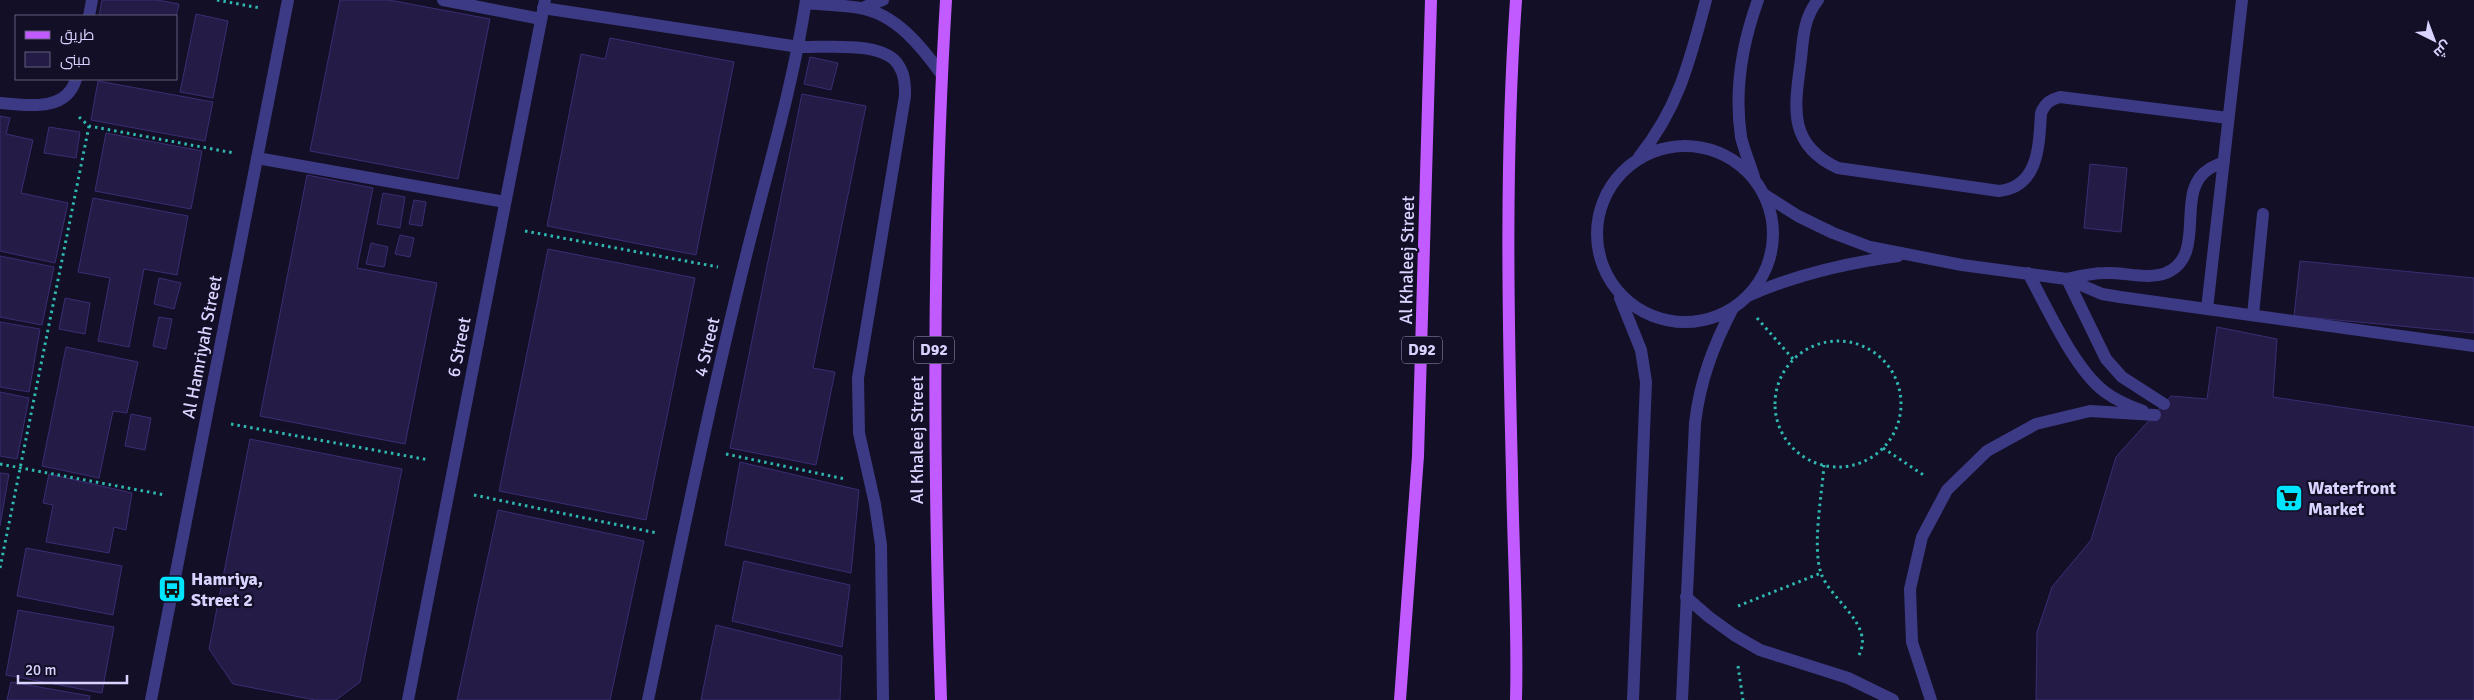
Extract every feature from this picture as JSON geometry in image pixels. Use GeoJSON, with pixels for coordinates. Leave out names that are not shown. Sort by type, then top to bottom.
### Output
{"type":"FeatureCollection","features":[{"type":"Feature","properties":{"kind":"main road","name":"Al Khaleej Street"},"geometry":{"type":"LineString","coordinates":[[941,700],[935,480],[934,312],[946,0]]}},
{"type":"Feature","properties":{"kind":"main road","name":"Al Khaleej Street"},"geometry":{"type":"LineString","coordinates":[[1400,700],[1418,456],[1431,0]]}},
{"type":"Feature","properties":{"kind":"main road"},"geometry":{"type":"LineString","coordinates":[[1516,0],[1512,76],[1509,331],[1516,590],[1516,700]]}},
{"type":"Feature","properties":{"kind":"street"},"geometry":{"type":"LineString","coordinates":[[89,15],[92,0]]}},
{"type":"Feature","properties":{"kind":"street","name":"Al Hamriyah Street"},"geometry":{"type":"LineString","coordinates":[[151,700],[288,0]]}},
{"type":"Feature","properties":{"kind":"street"},"geometry":{"type":"LineString","coordinates":[[443,0],[543,9],[799,48],[870,48],[888,54],[899,65],[904,79],[905,96],[858,378],[859,433],[881,545],[883,700]]}},
{"type":"Feature","properties":{"kind":"street","name":"4 Street"},"geometry":{"type":"LineString","coordinates":[[862,8],[883,0]]}},
{"type":"Feature","properties":{"kind":"street"},"geometry":{"type":"LineString","coordinates":[[1633,700],[1646,382],[1641,350],[1617,291],[1603,266],[1598,252],[1596,231],[1600,210],[1608,190],[1621,173],[1637,159],[1658,134],[1679,92],[1695,47],[1706,0]]}},
{"type":"Feature","properties":{"kind":"street"},"geometry":{"type":"LineString","coordinates":[[1682,700],[1695,423],[1699,393],[1718,336],[1741,302],[1762,277],[1768,264],[1774,236],[1772,215],[1765,195],[1754,177],[1742,138],[1738,96],[1742,54],[1758,0]]}},
{"type":"Feature","properties":{"kind":"street"},"geometry":{"type":"LineString","coordinates":[[1818,0],[1811,11],[1804,29],[1795,114],[1805,142],[1825,162],[1838,168],[1999,192],[2009,190],[2026,180],[2034,168],[2041,113],[2045,104],[2060,97],[2228,118]]}},
{"type":"Feature","properties":{"kind":"street"},"geometry":{"type":"LineString","coordinates":[[2207,309],[2242,0]]}},
{"type":"Feature","properties":{"kind":"street","name":"4 Street"},"geometry":{"type":"LineString","coordinates":[[648,700],[701,448],[742,272],[799,48],[806,2],[862,8],[881,15],[910,36],[925,51],[942,75]]}},
{"type":"Feature","properties":{"kind":"street","name":"6 Street"},"geometry":{"type":"LineString","coordinates":[[408,700],[543,9]]}},
{"type":"Feature","properties":{"kind":"street"},"geometry":{"type":"LineString","coordinates":[[0,103],[43,106],[61,98],[75,80]]}},
{"type":"Feature","properties":{"kind":"street"},"geometry":{"type":"LineString","coordinates":[[1637,159],[1656,150],[1678,146],[1699,146],[1720,152],[1738,162],[1754,177]]}},
{"type":"Feature","properties":{"kind":"street"},"geometry":{"type":"LineString","coordinates":[[257,158],[505,202]]}},
{"type":"Feature","properties":{"kind":"street"},"geometry":{"type":"LineString","coordinates":[[2068,279],[2086,274],[2106,273],[2150,276],[2166,273],[2178,265],[2186,252],[2195,187],[2208,169],[2224,162]]}},
{"type":"Feature","properties":{"kind":"street"},"geometry":{"type":"LineString","coordinates":[[1765,195],[1798,216],[1833,233],[1870,247],[1908,255],[2068,279],[2102,294],[2474,346]]}},
{"type":"Feature","properties":{"kind":"street"},"geometry":{"type":"LineString","coordinates":[[2253,315],[2263,214]]}},
{"type":"Feature","properties":{"kind":"street"},"geometry":{"type":"LineString","coordinates":[[1617,291],[1632,306],[1651,316],[1671,322],[1693,322],[1713,318],[1787,279],[1827,268],[1908,255]]}},
{"type":"Feature","properties":{"kind":"street"},"geometry":{"type":"LineString","coordinates":[[1931,700],[1912,642],[1910,589],[1922,537],[1947,490],[1987,451],[2036,424],[2090,411],[2155,415],[2125,404],[2104,392],[2087,374],[2028,273]]}},
{"type":"Feature","properties":{"kind":"street"},"geometry":{"type":"LineString","coordinates":[[2068,279],[2106,359],[2122,377],[2164,404]]}},
{"type":"Feature","properties":{"kind":"street"},"geometry":{"type":"LineString","coordinates":[[1686,597],[1709,618],[1760,650],[1848,678],[1893,700]]}},
{"type":"Feature","properties":{"kind":"path"},"geometry":{"type":"LineString","coordinates":[[217,0],[285,13]]}},
{"type":"Feature","properties":{"kind":"path"},"geometry":{"type":"LineString","coordinates":[[61,98],[88,126],[257,158]]}},
{"type":"Feature","properties":{"kind":"path"},"geometry":{"type":"LineString","coordinates":[[0,568],[88,126]]}},
{"type":"Feature","properties":{"kind":"path"},"geometry":{"type":"LineString","coordinates":[[500,226],[742,272]]}},
{"type":"Feature","properties":{"kind":"path"},"geometry":{"type":"LineString","coordinates":[[1741,302],[1793,359]]}},
{"type":"Feature","properties":{"kind":"path"},"geometry":{"type":"LineString","coordinates":[[1842,340],[1860,343],[1876,352],[1889,365],[1898,380],[1901,398],[1901,416],[1894,434],[1883,448],[1869,459],[1852,466],[1834,467],[1824,465],[1800,455],[1787,442],[1778,426],[1774,409],[1775,391],[1782,374],[1793,359],[1807,348],[1824,341],[1842,340]]}},
{"type":"Feature","properties":{"kind":"path"},"geometry":{"type":"LineString","coordinates":[[206,419],[454,465]]}},
{"type":"Feature","properties":{"kind":"path"},"geometry":{"type":"LineString","coordinates":[[701,448],[870,485]]}},
{"type":"Feature","properties":{"kind":"path"},"geometry":{"type":"LineString","coordinates":[[1883,448],[1947,490]]}},
{"type":"Feature","properties":{"kind":"path"},"geometry":{"type":"LineString","coordinates":[[0,464],[190,500]]}},
{"type":"Feature","properties":{"kind":"path"},"geometry":{"type":"LineString","coordinates":[[1824,465],[1817,555],[1820,573],[1828,588],[1862,632],[1861,651],[1848,678]]}},
{"type":"Feature","properties":{"kind":"path"},"geometry":{"type":"LineString","coordinates":[[449,490],[682,538]]}},
{"type":"Feature","properties":{"kind":"path"},"geometry":{"type":"LineString","coordinates":[[1709,618],[1820,573]]}},
{"type":"Feature","properties":{"kind":"building"},"geometry":{"type":"Polygon","coordinates":[[[102,0],[157,0],[179,4],[176,15],[99,15],[102,0]]]}},
{"type":"Feature","properties":{"kind":"building"},"geometry":{"type":"Polygon","coordinates":[[[340,0],[389,0],[490,19],[458,179],[310,151],[340,0]]]}},
{"type":"Feature","properties":{"kind":"building"},"geometry":{"type":"Polygon","coordinates":[[[196,14],[228,21],[213,98],[180,92],[196,14]]]}},
{"type":"Feature","properties":{"kind":"building"},"geometry":{"type":"Polygon","coordinates":[[[610,38],[734,62],[696,255],[547,226],[581,54],[605,59],[610,38]]]}},
{"type":"Feature","properties":{"kind":"building"},"geometry":{"type":"Polygon","coordinates":[[[810,57],[838,63],[831,90],[804,84],[810,57]]]}},
{"type":"Feature","properties":{"kind":"building"},"geometry":{"type":"Polygon","coordinates":[[[98,81],[213,102],[205,141],[91,120],[98,81]]]}},
{"type":"Feature","properties":{"kind":"building"},"geometry":{"type":"Polygon","coordinates":[[[802,94],[866,106],[813,368],[835,372],[816,465],[730,448],[802,94]]]}},
{"type":"Feature","properties":{"kind":"building"},"geometry":{"type":"Polygon","coordinates":[[[0,116],[10,118],[6,134],[33,140],[21,193],[68,203],[55,263],[0,251],[0,116]]]}},
{"type":"Feature","properties":{"kind":"building"},"geometry":{"type":"Polygon","coordinates":[[[49,127],[80,132],[76,158],[44,153],[49,127]]]}},
{"type":"Feature","properties":{"kind":"building"},"geometry":{"type":"Polygon","coordinates":[[[106,133],[202,151],[191,209],[95,191],[106,133]]]}},
{"type":"Feature","properties":{"kind":"building"},"geometry":{"type":"Polygon","coordinates":[[[2090,164],[2127,168],[2121,232],[2084,228],[2090,164]]]}},
{"type":"Feature","properties":{"kind":"building"},"geometry":{"type":"Polygon","coordinates":[[[307,175],[373,188],[357,268],[437,283],[405,444],[260,416],[307,175]]]}},
{"type":"Feature","properties":{"kind":"building"},"geometry":{"type":"Polygon","coordinates":[[[383,193],[405,197],[400,228],[377,224],[383,193]]]}},
{"type":"Feature","properties":{"kind":"building"},"geometry":{"type":"Polygon","coordinates":[[[93,198],[188,216],[177,275],[144,269],[129,347],[98,341],[110,278],[78,272],[93,198]]]}},
{"type":"Feature","properties":{"kind":"building"},"geometry":{"type":"Polygon","coordinates":[[[414,200],[426,202],[422,226],[409,224],[414,200]]]}},
{"type":"Feature","properties":{"kind":"building"},"geometry":{"type":"Polygon","coordinates":[[[400,235],[414,238],[410,257],[395,254],[400,235]]]}},
{"type":"Feature","properties":{"kind":"building"},"geometry":{"type":"Polygon","coordinates":[[[371,243],[388,247],[384,267],[366,264],[371,243]]]}},
{"type":"Feature","properties":{"kind":"building"},"geometry":{"type":"Polygon","coordinates":[[[548,249],[695,278],[646,520],[499,491],[548,249]]]}},
{"type":"Feature","properties":{"kind":"building"},"geometry":{"type":"Polygon","coordinates":[[[0,256],[54,267],[42,325],[0,317],[0,256]]]}},
{"type":"Feature","properties":{"kind":"building"},"geometry":{"type":"Polygon","coordinates":[[[2300,261],[2474,278],[2474,333],[2294,316],[2300,261]]]}},
{"type":"Feature","properties":{"kind":"building"},"geometry":{"type":"Polygon","coordinates":[[[159,278],[181,283],[174,309],[154,304],[159,278]]]}},
{"type":"Feature","properties":{"kind":"building"},"geometry":{"type":"Polygon","coordinates":[[[65,298],[90,303],[85,334],[59,329],[65,298]]]}},
{"type":"Feature","properties":{"kind":"building"},"geometry":{"type":"Polygon","coordinates":[[[159,317],[172,319],[166,349],[153,346],[159,317]]]}},
{"type":"Feature","properties":{"kind":"building"},"geometry":{"type":"Polygon","coordinates":[[[0,322],[40,329],[29,392],[0,387],[0,322]]]}},
{"type":"Feature","properties":{"kind":"building","name":"Waterfront Market"},"geometry":{"type":"Polygon","coordinates":[[[2217,327],[2277,339],[2273,397],[2474,427],[2474,700],[2036,700],[2037,632],[2052,587],[2091,540],[2116,457],[2171,396],[2207,399],[2217,327]]]}},
{"type":"Feature","properties":{"kind":"building"},"geometry":{"type":"Polygon","coordinates":[[[66,347],[138,362],[127,413],[113,411],[99,478],[42,466],[66,347]]]}},
{"type":"Feature","properties":{"kind":"building"},"geometry":{"type":"Polygon","coordinates":[[[0,392],[29,398],[17,459],[0,456],[0,392]]]}},
{"type":"Feature","properties":{"kind":"building"},"geometry":{"type":"Polygon","coordinates":[[[131,414],[151,418],[145,450],[125,446],[131,414]]]}},
{"type":"Feature","properties":{"kind":"building"},"geometry":{"type":"Polygon","coordinates":[[[250,439],[402,469],[360,682],[336,700],[315,700],[233,684],[209,649],[250,439]]]}},
{"type":"Feature","properties":{"kind":"building"},"geometry":{"type":"Polygon","coordinates":[[[740,462],[859,490],[851,573],[725,545],[740,462]]]}},
{"type":"Feature","properties":{"kind":"building"},"geometry":{"type":"Polygon","coordinates":[[[0,473],[9,474],[0,526],[0,473]]]}},
{"type":"Feature","properties":{"kind":"building"},"geometry":{"type":"Polygon","coordinates":[[[49,474],[132,493],[126,530],[114,527],[109,553],[46,542],[53,505],[43,503],[49,474]]]}},
{"type":"Feature","properties":{"kind":"building"},"geometry":{"type":"Polygon","coordinates":[[[498,510],[644,541],[610,700],[457,700],[498,510]]]}},
{"type":"Feature","properties":{"kind":"building"},"geometry":{"type":"Polygon","coordinates":[[[26,548],[122,566],[113,615],[17,596],[26,548]]]}},
{"type":"Feature","properties":{"kind":"building"},"geometry":{"type":"Polygon","coordinates":[[[744,561],[850,585],[842,647],[732,621],[744,561]]]}},
{"type":"Feature","properties":{"kind":"building"},"geometry":{"type":"Polygon","coordinates":[[[18,610],[114,627],[102,693],[6,675],[18,610]]]}},
{"type":"Feature","properties":{"kind":"building"},"geometry":{"type":"Polygon","coordinates":[[[716,625],[842,656],[840,700],[701,700],[716,625]]]}},
{"type":"Feature","properties":{"kind":"building"},"geometry":{"type":"Polygon","coordinates":[[[11,682],[90,696],[89,700],[7,700],[11,682]]]}},
{"type":"Feature","properties":{"kind":"place","name":"Waterfront Market"},"geometry":{"type":"Point","coordinates":[2289,498]}},
{"type":"Feature","properties":{"kind":"place","name":"Hamriya, Street 2"},"geometry":{"type":"Point","coordinates":[172,589]}}]}
